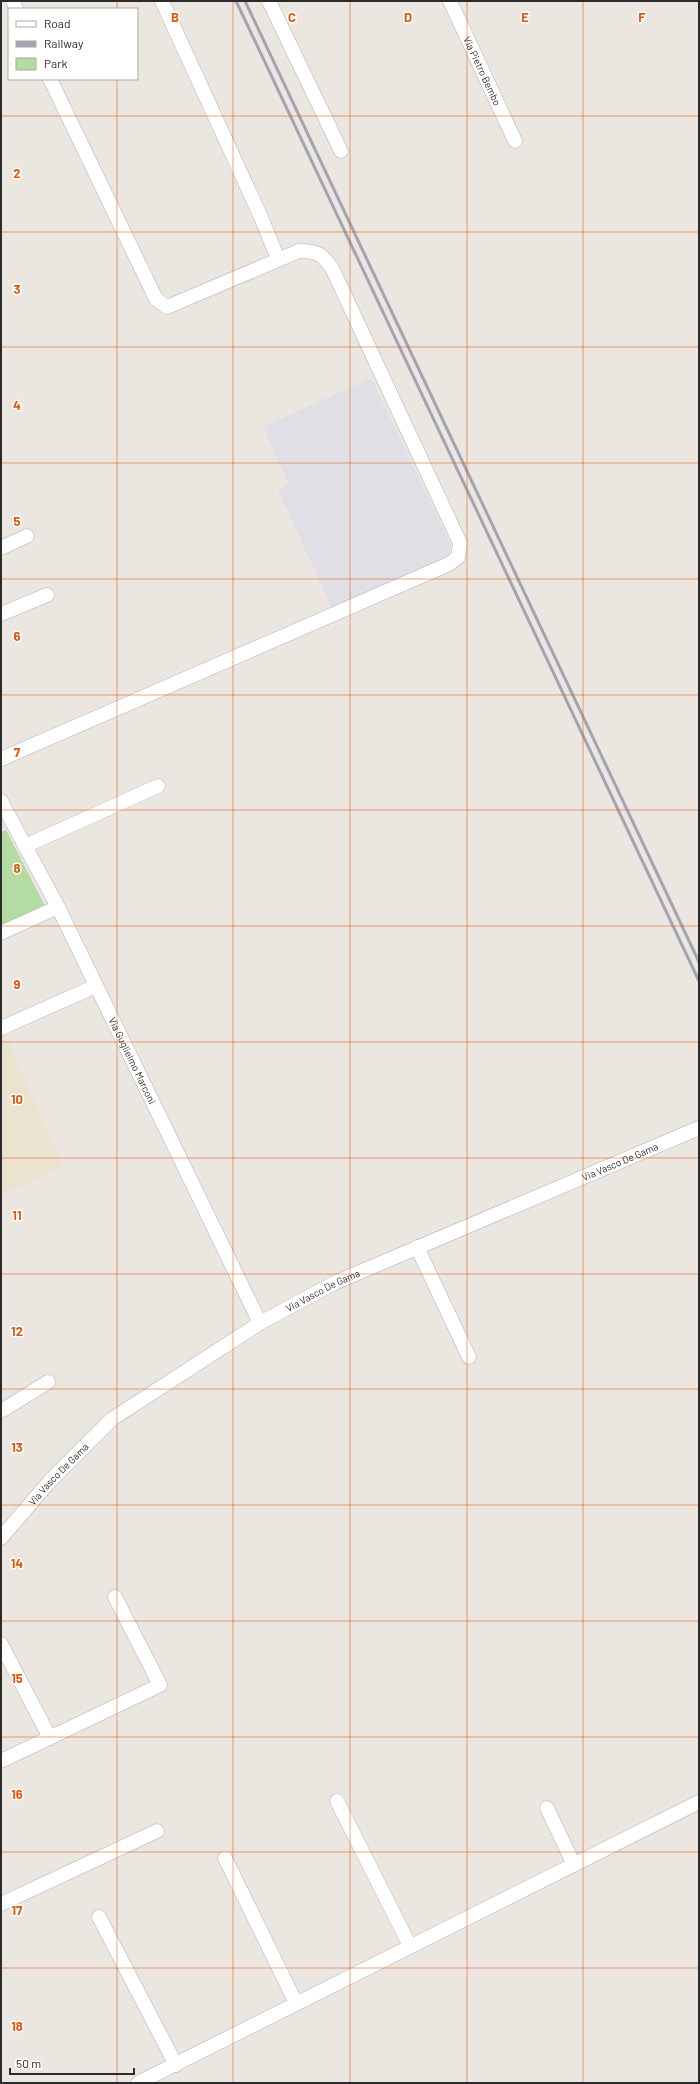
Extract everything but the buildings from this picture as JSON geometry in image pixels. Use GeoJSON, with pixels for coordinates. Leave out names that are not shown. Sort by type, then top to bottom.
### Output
{"type":"FeatureCollection","features":[{"type":"Feature","properties":{"kind":"street"},"geometry":{"type":"LineString","coordinates":[[162,1],[260,214],[278,259]]}},
{"type":"Feature","properties":{"kind":"street"},"geometry":{"type":"LineString","coordinates":[[269,1],[341,151]]}},
{"type":"Feature","properties":{"kind":"street","name":"Via Pietro Bembo"},"geometry":{"type":"LineString","coordinates":[[450,1],[515,141]]}},
{"type":"Feature","properties":{"kind":"street"},"geometry":{"type":"LineString","coordinates":[[1,759],[449,564],[458,557],[460,543],[332,268],[324,258],[312,251],[299,251],[167,307],[156,299],[50,80]]}},
{"type":"Feature","properties":{"kind":"street"},"geometry":{"type":"LineString","coordinates":[[1,548],[27,536]]}},
{"type":"Feature","properties":{"kind":"street"},"geometry":{"type":"LineString","coordinates":[[1,614],[47,595]]}},
{"type":"Feature","properties":{"kind":"street"},"geometry":{"type":"LineString","coordinates":[[25,846],[158,786]]}},
{"type":"Feature","properties":{"kind":"street","name":"Via Guglielmo Marconi"},"geometry":{"type":"LineString","coordinates":[[1,801],[58,907],[260,1323]]}},
{"type":"Feature","properties":{"kind":"street"},"geometry":{"type":"LineString","coordinates":[[1,933],[58,907]]}},
{"type":"Feature","properties":{"kind":"street"},"geometry":{"type":"LineString","coordinates":[[1,1028],[96,986]]}},
{"type":"Feature","properties":{"kind":"street","name":"Via Vasco De Gama"},"geometry":{"type":"LineString","coordinates":[[1,1538],[49,1482],[112,1419],[260,1323],[334,1283],[699,1128]]}},
{"type":"Feature","properties":{"kind":"street"},"geometry":{"type":"LineString","coordinates":[[417,1247],[469,1357]]}},
{"type":"Feature","properties":{"kind":"street"},"geometry":{"type":"LineString","coordinates":[[1,1411],[48,1382]]}},
{"type":"Feature","properties":{"kind":"street"},"geometry":{"type":"LineString","coordinates":[[1,1761],[160,1685],[115,1597]]}},
{"type":"Feature","properties":{"kind":"street"},"geometry":{"type":"LineString","coordinates":[[1,1644],[50,1738]]}},
{"type":"Feature","properties":{"kind":"street"},"geometry":{"type":"LineString","coordinates":[[336,1801],[410,1946]]}},
{"type":"Feature","properties":{"kind":"street"},"geometry":{"type":"LineString","coordinates":[[138,2083],[699,1802]]}},
{"type":"Feature","properties":{"kind":"street"},"geometry":{"type":"LineString","coordinates":[[546,1808],[574,1864]]}},
{"type":"Feature","properties":{"kind":"street"},"geometry":{"type":"LineString","coordinates":[[1,1904],[157,1831]]}},
{"type":"Feature","properties":{"kind":"street"},"geometry":{"type":"LineString","coordinates":[[225,1858],[296,2003]]}},
{"type":"Feature","properties":{"kind":"street"},"geometry":{"type":"LineString","coordinates":[[99,1917],[176,2064]]}},
{"type":"Feature","properties":{"kind":"shaded area"},"geometry":{"type":"Polygon","coordinates":[[[371,378],[452,547],[447,557],[332,608],[278,490],[289,484],[263,427],[371,378]]]}},
{"type":"Feature","properties":{"kind":"shaded area"},"geometry":{"type":"Polygon","coordinates":[[[5,1034],[63,1167],[1,1195],[1,1035],[5,1034]]]}},
{"type":"Feature","properties":{"kind":"green space"},"geometry":{"type":"Polygon","coordinates":[[[6,830],[46,908],[1,928],[1,832],[6,830]]]}},
{"type":"Feature","properties":{"kind":"railway"},"geometry":{"type":"LineString","coordinates":[[236,1],[699,981]]}},
{"type":"Feature","properties":{"kind":"railway"},"geometry":{"type":"LineString","coordinates":[[245,1],[699,962]]}}]}
